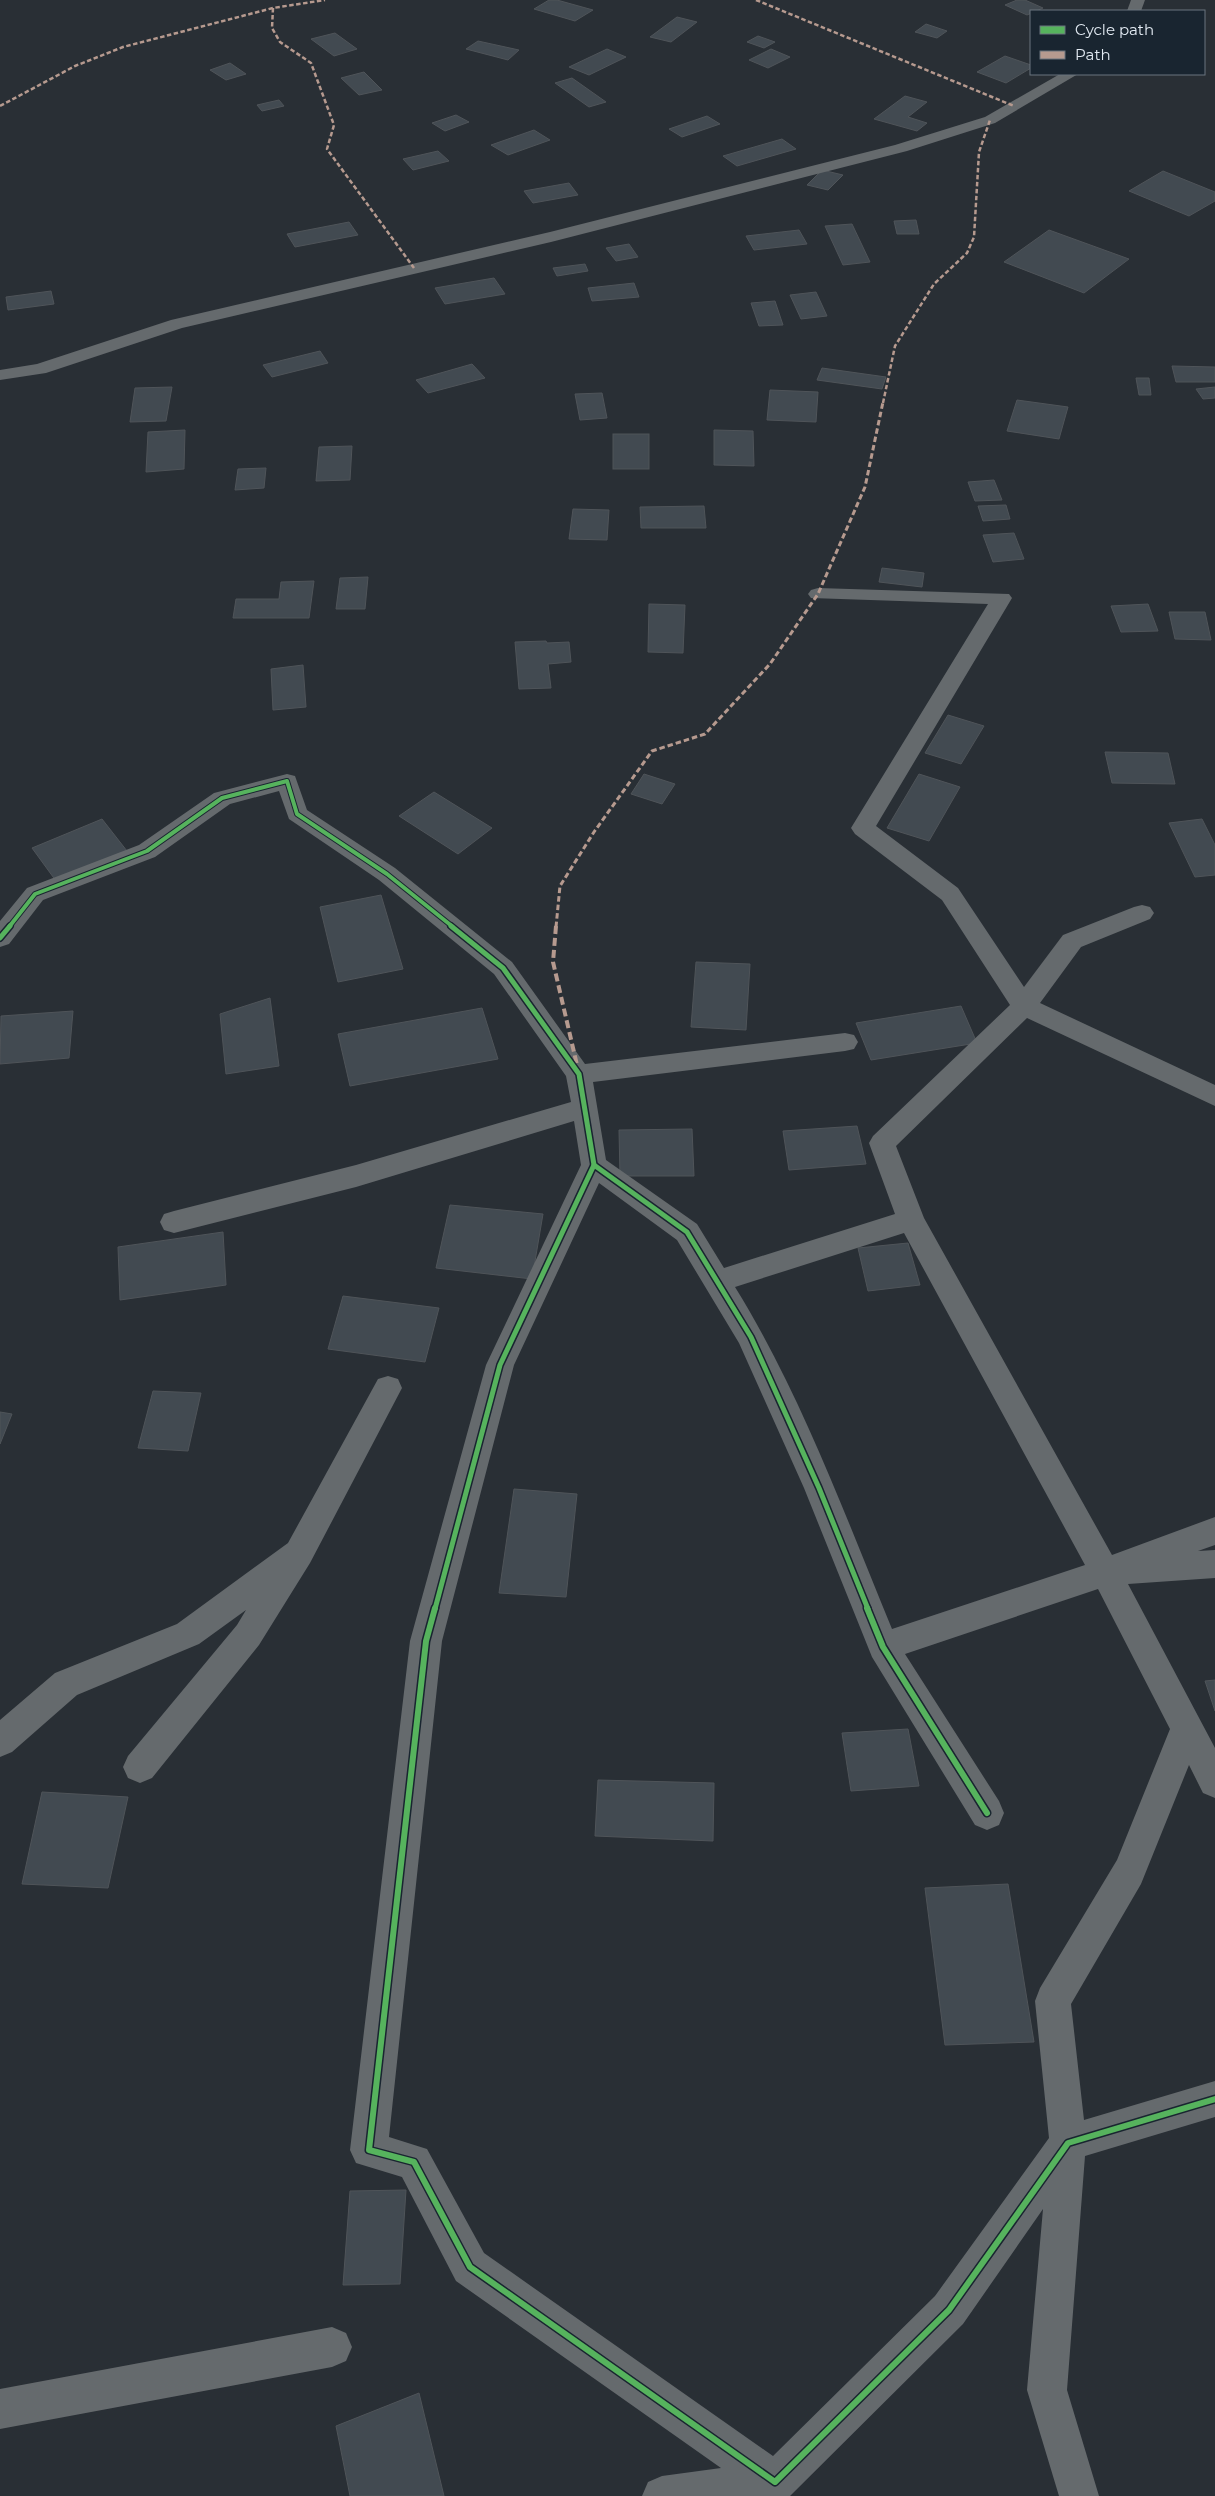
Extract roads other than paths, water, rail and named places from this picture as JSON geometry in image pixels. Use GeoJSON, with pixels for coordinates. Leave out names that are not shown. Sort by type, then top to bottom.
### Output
{"type":"FeatureCollection","features":[{"type":"Feature","properties":{"kind":"street"},"geometry":{"type":"LineString","coordinates":[[0,375],[40,369],[177,324],[551,237],[901,148],[990,120],[1068,75]]}},
{"type":"Feature","properties":{"kind":"street"},"geometry":{"type":"LineString","coordinates":[[818,594],[1002,598],[863,828],[950,894],[1024,1006],[1215,1096]]}},
{"type":"Feature","properties":{"kind":"street"},"geometry":{"type":"LineString","coordinates":[[0,938],[35,894],[147,851],[222,798],[287,781],[297,814],[387,874],[503,968],[579,1074],[594,1165],[500,1365],[426,1641],[368,2150],[414,2162],[470,2267],[775,2482]]}},
{"type":"Feature","properties":{"kind":"street"},"geometry":{"type":"LineString","coordinates":[[1142,913],[1072,941],[1024,1006],[882,1143],[911,1220],[1105,1572],[1215,1782]]}},
{"type":"Feature","properties":{"kind":"street"},"geometry":{"type":"LineString","coordinates":[[579,1074],[845,1042]]}},
{"type":"Feature","properties":{"kind":"street"},"geometry":{"type":"LineString","coordinates":[[174,1222],[356,1176],[585,1108]]}},
{"type":"Feature","properties":{"kind":"street"},"geometry":{"type":"LineString","coordinates":[[594,1165],[687,1232],[717,1281],[755,1346],[819,1488],[883,1646],[987,1813]]}},
{"type":"Feature","properties":{"kind":"street"},"geometry":{"type":"LineString","coordinates":[[717,1281],[911,1220]]}},
{"type":"Feature","properties":{"kind":"street"},"geometry":{"type":"LineString","coordinates":[[140,1767],[248,1635],[299,1553],[388,1388]]}},
{"type":"Feature","properties":{"kind":"street"},"geometry":{"type":"LineString","coordinates":[[883,1646],[1105,1572],[1215,1531]]}},
{"type":"Feature","properties":{"kind":"street"},"geometry":{"type":"LineString","coordinates":[[0,1741],[66,1684],[188,1634],[299,1553]]}},
{"type":"Feature","properties":{"kind":"street"},"geometry":{"type":"LineString","coordinates":[[1105,1572],[1215,1564]]}},
{"type":"Feature","properties":{"kind":"street"},"geometry":{"type":"LineString","coordinates":[[1079,2496],[1047,2390],[1068,2143],[1053,2001],[1128,1872],[1186,1728]]}},
{"type":"Feature","properties":{"kind":"street"},"geometry":{"type":"LineString","coordinates":[[662,2496],[664,2494],[775,2482],[949,2310],[1068,2143],[1215,2099]]}},
{"type":"Feature","properties":{"kind":"street"},"geometry":{"type":"LineString","coordinates":[[0,2409],[332,2347]]}}]}
